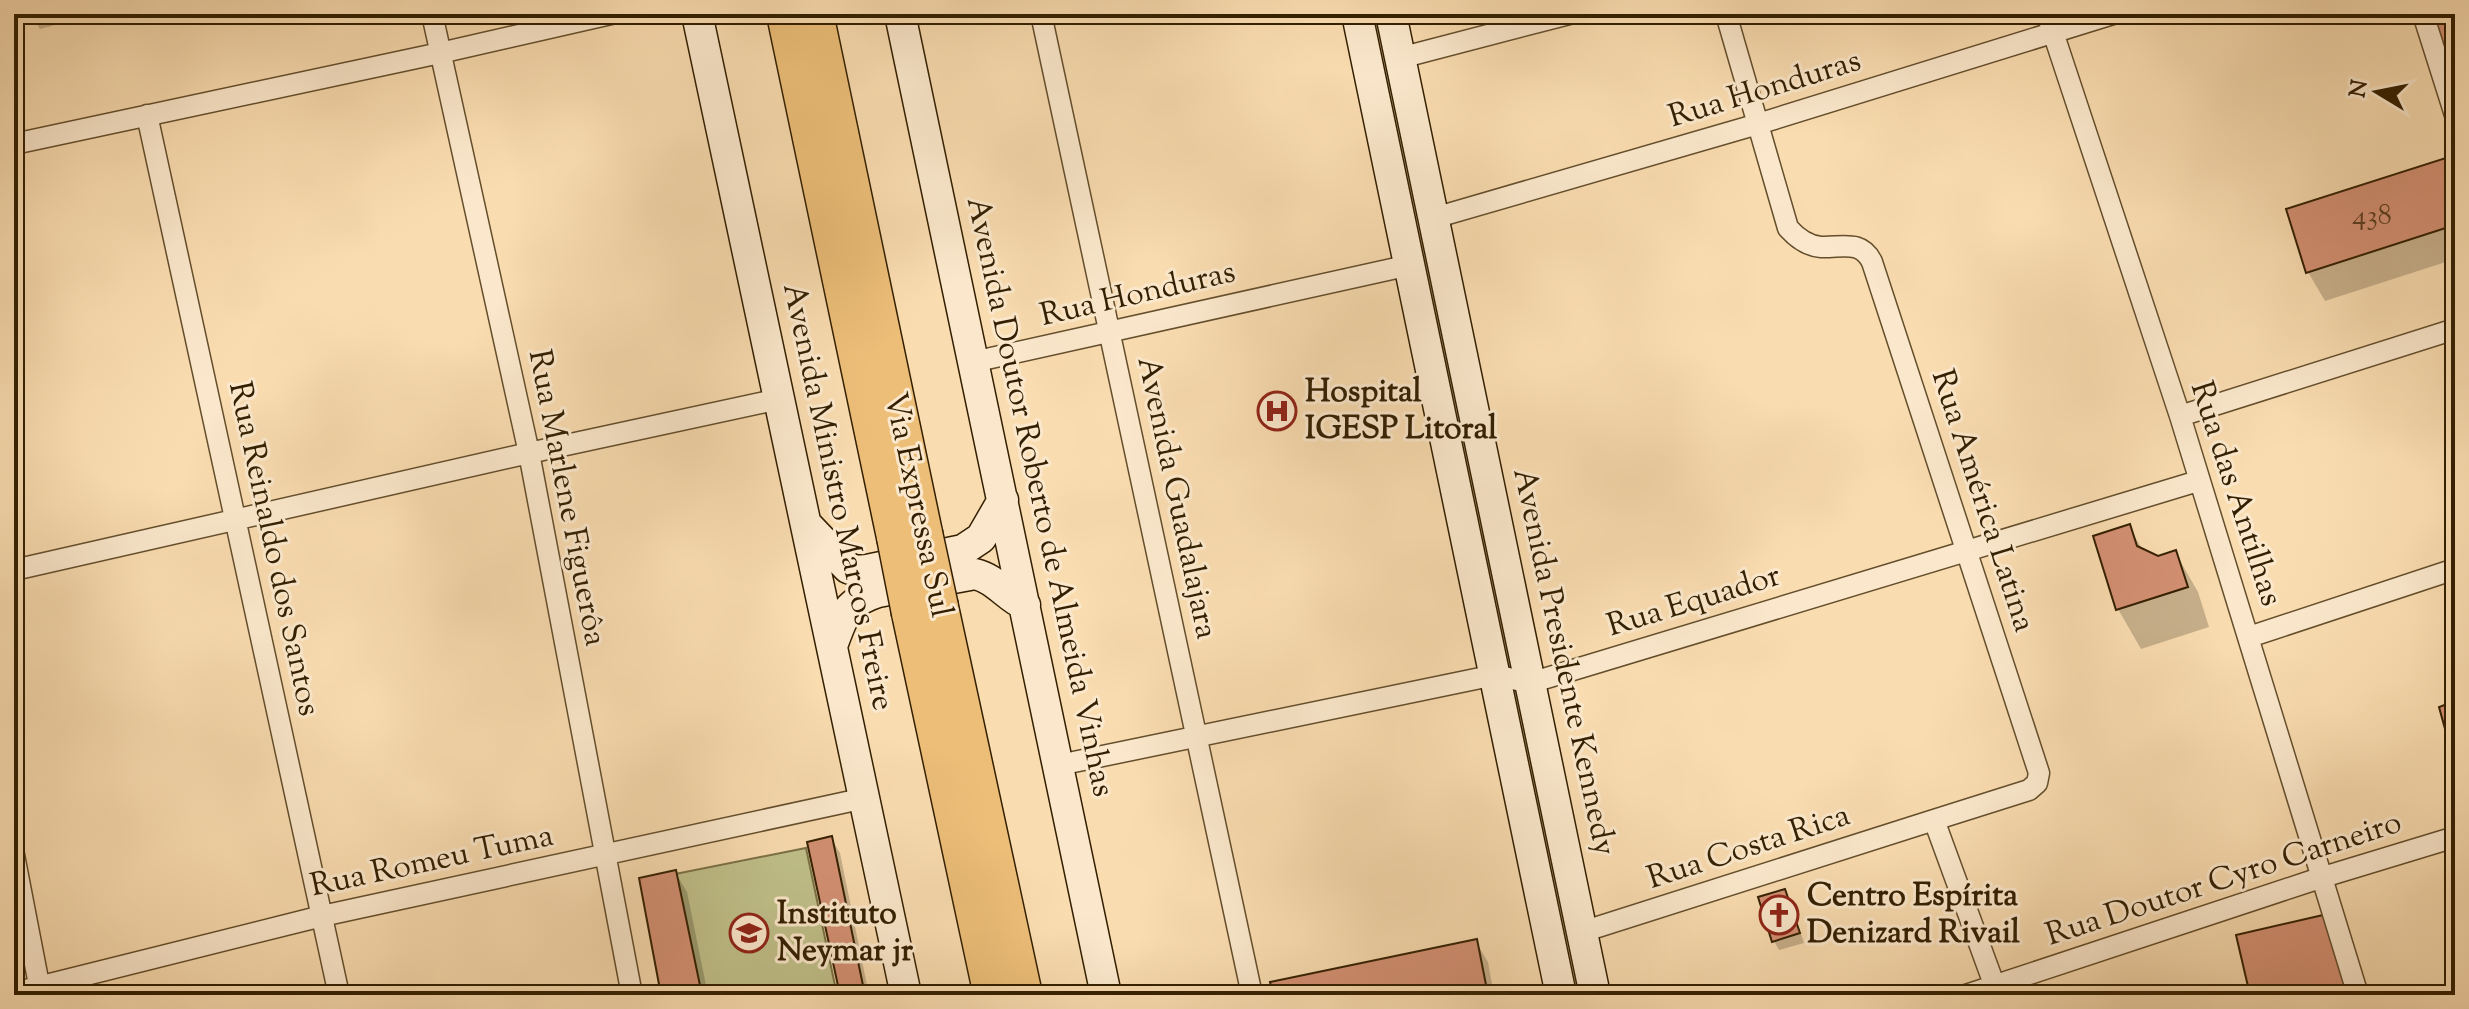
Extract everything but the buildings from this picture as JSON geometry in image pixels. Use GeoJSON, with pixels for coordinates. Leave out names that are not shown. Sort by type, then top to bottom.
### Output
{"type":"FeatureCollection","features":[{"type":"Feature","properties":{"kind":"highway","name":"Via Expressa Sul"},"geometry":{"type":"LineString","coordinates":[[786,14],[925,610],[993,995]]}},
{"type":"Feature","properties":{"kind":"highway","name":"Via Expressa Sul"},"geometry":{"type":"LineString","coordinates":[[814,14],[909,535]]}},
{"type":"Feature","properties":{"kind":"highway","name":"Via Expressa Sul"},"geometry":{"type":"LineString","coordinates":[[925,610],[1023,995]]}},
{"type":"Feature","properties":{"kind":"main road","name":"Avenida Ministro Marcos Freire"},"geometry":{"type":"LineString","coordinates":[[697,14],[906,995]]}},
{"type":"Feature","properties":{"kind":"main road","name":"Avenida Doutor Roberto de Almeida Vinhas"},"geometry":{"type":"LineString","coordinates":[[900,14],[1106,995]]}},
{"type":"Feature","properties":{"kind":"main road"},"geometry":{"type":"LineString","coordinates":[[1357,14],[1561,995]]}},
{"type":"Feature","properties":{"kind":"main road","name":"Avenida Presidente Kennedy"},"geometry":{"type":"LineString","coordinates":[[1391,14],[1595,995]]}},
{"type":"Feature","properties":{"kind":"main road"},"geometry":{"type":"LineString","coordinates":[[807,525],[848,568],[867,570],[963,550],[981,538],[1003,500]]}},
{"type":"Feature","properties":{"kind":"main road"},"geometry":{"type":"LineString","coordinates":[[832,646],[847,609],[854,602],[878,592],[975,574],[989,577],[1011,598],[1025,605]]}},
{"type":"Feature","properties":{"kind":"street","name":"Rua Marlene Figuerôa"},"geometry":{"type":"LineString","coordinates":[[432,14],[529,453],[632,995]]}},
{"type":"Feature","properties":{"kind":"street"},"geometry":{"type":"LineString","coordinates":[[14,144],[611,14]]}},
{"type":"Feature","properties":{"kind":"street","name":"Avenida Guadalajara"},"geometry":{"type":"LineString","coordinates":[[1041,14],[1252,995]]}},
{"type":"Feature","properties":{"kind":"street"},"geometry":{"type":"LineString","coordinates":[[1400,58],[1569,14]]}},
{"type":"Feature","properties":{"kind":"street","name":"Rua América Latina"},"geometry":{"type":"LineString","coordinates":[[1726,14],[1788,228],[1795,236],[1812,245],[1849,245],[1869,255],[2039,773],[2037,783],[2029,790],[1934,820]]}},
{"type":"Feature","properties":{"kind":"street","name":"Rua Honduras"},"geometry":{"type":"LineString","coordinates":[[1434,218],[1758,124],[2050,24],[2113,14]]}},
{"type":"Feature","properties":{"kind":"street"},"geometry":{"type":"LineString","coordinates":[[2423,14],[2455,115]]}},
{"type":"Feature","properties":{"kind":"street","name":"Rua das Antilhas"},"geometry":{"type":"LineString","coordinates":[[2050,24],[2180,416],[2358,995]]}},
{"type":"Feature","properties":{"kind":"street","name":"Rua Reinaldo dos Santos"},"geometry":{"type":"LineString","coordinates":[[147,115],[339,995]]}},
{"type":"Feature","properties":{"kind":"street","name":"Rua Honduras"},"geometry":{"type":"LineString","coordinates":[[973,362],[1410,265]]}},
{"type":"Feature","properties":{"kind":"street"},"geometry":{"type":"LineString","coordinates":[[2180,416],[2455,329]]}},
{"type":"Feature","properties":{"kind":"street"},"geometry":{"type":"LineString","coordinates":[[14,570],[779,399]]}},
{"type":"Feature","properties":{"kind":"street","name":"Rua Equador"},"geometry":{"type":"LineString","coordinates":[[1059,765],[1495,675],[1530,683],[2198,481]]}},
{"type":"Feature","properties":{"kind":"street"},"geometry":{"type":"LineString","coordinates":[[2249,637],[2455,569]]}},
{"type":"Feature","properties":{"kind":"street","name":"Rua Romeu Tuma"},"geometry":{"type":"LineString","coordinates":[[14,993],[40,992],[322,916],[865,798]]}},
{"type":"Feature","properties":{"kind":"street"},"geometry":{"type":"LineString","coordinates":[[1934,820],[1997,991]]}},
{"type":"Feature","properties":{"kind":"street","name":"Rua Costa Rica"},"geometry":{"type":"LineString","coordinates":[[1582,932],[1934,820]]}},
{"type":"Feature","properties":{"kind":"street","name":"Rua Doutor Cyro Carneiro"},"geometry":{"type":"LineString","coordinates":[[1966,995],[1997,991],[2320,878],[2455,837]]}},
{"type":"Feature","properties":{"kind":"street"},"geometry":{"type":"LineString","coordinates":[[14,855],[40,992]]}},
{"type":"Feature","properties":{"kind":"green space","name":"Instituto Neymar jr"},"geometry":{"type":"Polygon","coordinates":[[[806,848],[837,995],[684,995],[660,877],[806,848]]]}},
{"type":"Feature","properties":{"kind":"place","name":"Hospital IGESP Litoral"},"geometry":{"type":"Point","coordinates":[1277,411]}},
{"type":"Feature","properties":{"kind":"place","name":"Centro Espírita Denizard Rivail"},"geometry":{"type":"Point","coordinates":[1779,915]}},
{"type":"Feature","properties":{"kind":"place","name":"Instituto Neymar jr"},"geometry":{"type":"Point","coordinates":[749,933]}}]}
